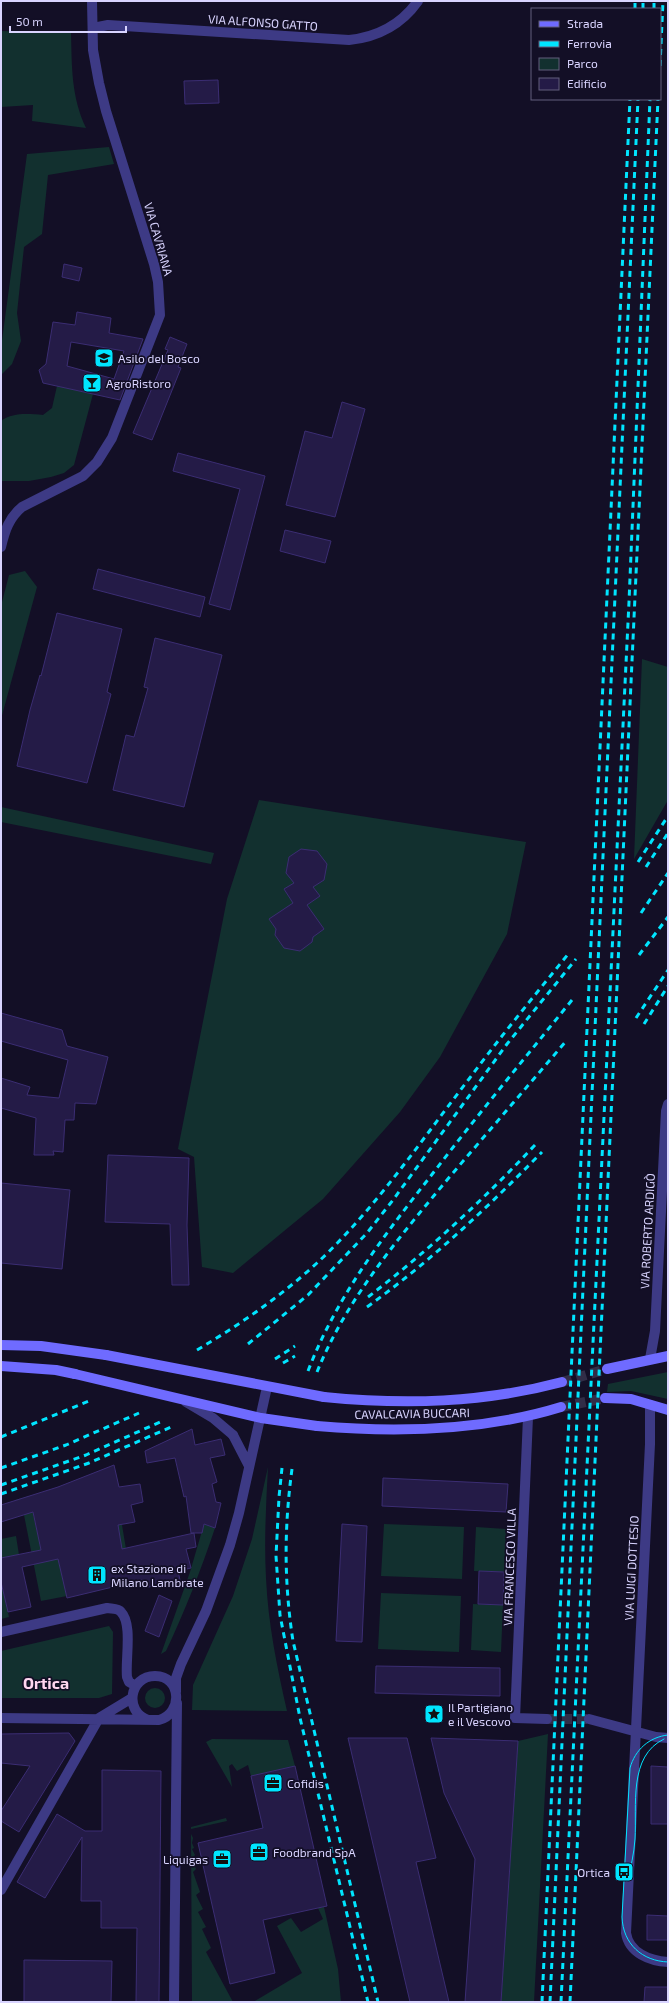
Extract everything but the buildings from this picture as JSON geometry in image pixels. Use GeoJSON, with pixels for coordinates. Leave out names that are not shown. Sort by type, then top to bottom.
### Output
{"type":"FeatureCollection","features":[{"type":"Feature","properties":{"kind":"street","name":"VIA CAVRIANA"},"geometry":{"type":"LineString","coordinates":[[1,546],[7,525],[16,512],[22,507],[83,476],[97,462],[112,438],[121,417],[160,315],[159,288],[154,264],[106,112],[99,83],[94,50],[92,1]]}},
{"type":"Feature","properties":{"kind":"street","name":"VIA ALFONSO GATTO"},"geometry":{"type":"LineString","coordinates":[[93,28],[108,25],[349,40],[361,39],[385,31],[406,16],[418,1]]}},
{"type":"Feature","properties":{"kind":"street","name":"VIA ROBERTO ARDIGÒ"},"geometry":{"type":"LineString","coordinates":[[650,1358],[655,1331],[661,1196],[666,1111],[668,1104]]}},
{"type":"Feature","properties":{"kind":"street","name":"CAVALCAVIA BUCCARI"},"geometry":{"type":"LineString","coordinates":[[1,1345],[41,1346],[106,1355],[324,1397],[389,1401],[456,1401],[507,1395],[562,1382]]}},
{"type":"Feature","properties":{"kind":"street"},"geometry":{"type":"LineString","coordinates":[[607,1369],[650,1358],[668,1356]]}},
{"type":"Feature","properties":{"kind":"street","name":"CAVALCAVIA BUCCARI"},"geometry":{"type":"LineString","coordinates":[[1,1366],[56,1370],[262,1418],[317,1426],[368,1429],[412,1429],[481,1424],[528,1417],[561,1407]]}},
{"type":"Feature","properties":{"kind":"street"},"geometry":{"type":"LineString","coordinates":[[174,2002],[176,1678],[180,1664],[220,1576],[239,1513],[249,1466],[262,1418],[267,1387]]}},
{"type":"Feature","properties":{"kind":"street","name":"CAVALCAVIA BUCCARI"},"geometry":{"type":"LineString","coordinates":[[179,1398],[212,1418],[232,1435],[249,1466]]}},
{"type":"Feature","properties":{"kind":"street"},"geometry":{"type":"LineString","coordinates":[[605,1398],[631,1399],[668,1410]]}},
{"type":"Feature","properties":{"kind":"street","name":"VIA LUIGI DOTTESIO"},"geometry":{"type":"LineString","coordinates":[[650,1405],[650,1444],[627,1936],[632,1946],[641,1955],[654,1960],[668,1962]]}},
{"type":"Feature","properties":{"kind":"street","name":"VIA FRANCESCO VILLA"},"geometry":{"type":"LineString","coordinates":[[528,1417],[515,1718],[547,1719]]}},
{"type":"Feature","properties":{"kind":"street"},"geometry":{"type":"LineString","coordinates":[[1,1632],[107,1608],[116,1609],[121,1611],[127,1623],[127,1677],[129,1682],[136,1686]]}},
{"type":"Feature","properties":{"kind":"street"},"geometry":{"type":"LineString","coordinates":[[148,1720],[141,1717],[136,1711],[132,1698],[136,1686],[146,1678],[166,1674],[180,1664]]}},
{"type":"Feature","properties":{"kind":"street"},"geometry":{"type":"LineString","coordinates":[[1,1718],[100,1718],[155,1721],[164,1719],[173,1712],[177,1698],[170,1682],[159,1676]]}},
{"type":"Feature","properties":{"kind":"street"},"geometry":{"type":"LineString","coordinates":[[1,1890],[100,1718],[132,1698]]}},
{"type":"Feature","properties":{"kind":"street"},"geometry":{"type":"LineString","coordinates":[[164,1719],[176,1726]]}},
{"type":"Feature","properties":{"kind":"street"},"geometry":{"type":"LineString","coordinates":[[589,1720],[636,1733],[668,1738]]}},
{"type":"Feature","properties":{"kind":"green space"},"geometry":{"type":"Polygon","coordinates":[[[1,31],[71,33],[73,81],[77,104],[86,128],[32,121],[33,105],[1,107],[1,31]]]}},
{"type":"Feature","properties":{"kind":"green space"},"geometry":{"type":"Polygon","coordinates":[[[109,147],[114,164],[48,175],[42,234],[24,247],[17,313],[21,341],[12,364],[1,375],[1,348],[27,154],[109,147]]]}},
{"type":"Feature","properties":{"kind":"green space"},"geometry":{"type":"Polygon","coordinates":[[[57,386],[93,394],[74,465],[64,473],[51,477],[29,481],[1,481],[1,421],[16,415],[43,415],[52,408],[57,386]]]}},
{"type":"Feature","properties":{"kind":"green space"},"geometry":{"type":"Polygon","coordinates":[[[25,571],[37,587],[1,719],[1,606],[9,575],[25,571]]]}},
{"type":"Feature","properties":{"kind":"green space"},"geometry":{"type":"Polygon","coordinates":[[[642,659],[668,667],[668,800],[634,859],[642,659]]]}},
{"type":"Feature","properties":{"kind":"green space"},"geometry":{"type":"Polygon","coordinates":[[[259,800],[526,842],[507,934],[440,1057],[400,1112],[323,1199],[233,1273],[202,1267],[194,1157],[178,1149],[227,899],[259,800]]]}},
{"type":"Feature","properties":{"kind":"green space"},"geometry":{"type":"Polygon","coordinates":[[[1,807],[214,853],[211,864],[1,822],[1,807]]]}},
{"type":"Feature","properties":{"kind":"green space"},"geometry":{"type":"Polygon","coordinates":[[[668,1372],[668,1399],[631,1391],[607,1392],[608,1384],[668,1372]]]}},
{"type":"Feature","properties":{"kind":"green space"},"geometry":{"type":"Polygon","coordinates":[[[268,1467],[265,1536],[267,1595],[274,1645],[287,1711],[192,1710],[193,1685],[233,1596],[252,1539],[268,1467]]]}},
{"type":"Feature","properties":{"kind":"green space"},"geometry":{"type":"Polygon","coordinates":[[[29,1496],[44,1562],[121,1543],[118,1525],[122,1525],[127,1555],[61,1571],[67,1596],[41,1601],[24,1515],[19,1516],[15,1500],[29,1496]]]}},
{"type":"Feature","properties":{"kind":"green space"},"geometry":{"type":"Polygon","coordinates":[[[204,1524],[215,1528],[180,1621],[166,1651],[161,1654],[190,1572],[204,1524]]]}},
{"type":"Feature","properties":{"kind":"green space"},"geometry":{"type":"Polygon","coordinates":[[[384,1524],[464,1527],[462,1579],[381,1576],[384,1524]]]}},
{"type":"Feature","properties":{"kind":"green space"},"geometry":{"type":"Polygon","coordinates":[[[476,1527],[506,1529],[504,1572],[474,1571],[476,1527]]]}},
{"type":"Feature","properties":{"kind":"green space"},"geometry":{"type":"Polygon","coordinates":[[[16,1536],[19,1555],[1,1558],[1,1539],[16,1536]]]}},
{"type":"Feature","properties":{"kind":"green space"},"geometry":{"type":"Polygon","coordinates":[[[1,1582],[9,1617],[1,1619],[1,1582]]]}},
{"type":"Feature","properties":{"kind":"green space"},"geometry":{"type":"Polygon","coordinates":[[[381,1593],[461,1596],[459,1652],[378,1649],[381,1593]]]}},
{"type":"Feature","properties":{"kind":"green space"},"geometry":{"type":"Polygon","coordinates":[[[473,1604],[503,1605],[501,1652],[471,1650],[473,1604]]]}},
{"type":"Feature","properties":{"kind":"green space"},"geometry":{"type":"Polygon","coordinates":[[[109,1626],[113,1632],[112,1694],[99,1698],[1,1698],[1,1651],[109,1626]]]}},
{"type":"Feature","properties":{"kind":"green space"},"geometry":{"type":"Polygon","coordinates":[[[155,1688],[162,1691],[165,1698],[162,1705],[155,1708],[148,1705],[145,1698],[148,1691],[155,1688]]]}},
{"type":"Feature","properties":{"kind":"green space"},"geometry":{"type":"Polygon","coordinates":[[[548,1734],[534,2002],[501,2002],[518,1741],[548,1734]]]}},
{"type":"Feature","properties":{"kind":"green space"},"geometry":{"type":"Polygon","coordinates":[[[212,1739],[288,1740],[295,1766],[251,1776],[248,1765],[237,1771],[232,1764],[229,1766],[232,1787],[206,1742],[212,1739]]]}},
{"type":"Feature","properties":{"kind":"green space"},"geometry":{"type":"Polygon","coordinates":[[[226,1818],[227,1821],[191,1829],[191,1827],[226,1818]]]}},
{"type":"Feature","properties":{"kind":"green space"},"geometry":{"type":"Polygon","coordinates":[[[191,1834],[194,1848],[192,1849],[195,1855],[193,1857],[195,1861],[193,1862],[196,1869],[193,1872],[200,1892],[196,1895],[203,1909],[198,1912],[206,1927],[202,1929],[211,1948],[206,1952],[233,2002],[192,2002],[191,1834]]]}},
{"type":"Feature","properties":{"kind":"green space"},"geometry":{"type":"Polygon","coordinates":[[[324,1907],[338,1969],[341,2002],[253,2002],[302,1973],[277,1926],[291,1918],[301,1932],[323,1919],[318,1908],[324,1907]]]}},
{"type":"Feature","properties":{"kind":"tunnel"},"geometry":{"type":"LineString","coordinates":[[562,1382],[607,1369]]}},
{"type":"Feature","properties":{"kind":"tunnel"},"geometry":{"type":"LineString","coordinates":[[561,1407],[605,1398]]}},
{"type":"Feature","properties":{"kind":"tunnel"},"geometry":{"type":"LineString","coordinates":[[547,1719],[589,1719]]}},
{"type":"Feature","properties":{"kind":"tram line"},"geometry":{"type":"LineString","coordinates":[[668,1735],[655,1738],[639,1750],[632,1761],[630,1768],[622,1917],[626,1935],[630,1943],[636,1949],[650,1958],[668,1962]]}},
{"type":"Feature","properties":{"kind":"tram line"},"geometry":{"type":"LineString","coordinates":[[627,1881],[635,1845],[636,1797],[640,1769],[645,1757],[652,1747],[664,1739]]}},
{"type":"Feature","properties":{"kind":"railway"},"geometry":{"type":"LineString","coordinates":[[635,1],[635,8]]}},
{"type":"Feature","properties":{"kind":"railway"},"geometry":{"type":"LineString","coordinates":[[643,1],[643,8]]}},
{"type":"Feature","properties":{"kind":"railway"},"geometry":{"type":"LineString","coordinates":[[654,1],[654,8]]}},
{"type":"Feature","properties":{"kind":"railway"},"geometry":{"type":"LineString","coordinates":[[661,44],[663,1]]}},
{"type":"Feature","properties":{"kind":"railway"},"geometry":{"type":"LineString","coordinates":[[542,2002],[630,100]]}},
{"type":"Feature","properties":{"kind":"railway"},"geometry":{"type":"LineString","coordinates":[[550,2002],[638,100]]}},
{"type":"Feature","properties":{"kind":"railway"},"geometry":{"type":"LineString","coordinates":[[561,2002],[629,602],[650,100]]}},
{"type":"Feature","properties":{"kind":"railway"},"geometry":{"type":"LineString","coordinates":[[570,2002],[658,100]]}},
{"type":"Feature","properties":{"kind":"railway"},"geometry":{"type":"LineString","coordinates":[[638,862],[668,816]]}},
{"type":"Feature","properties":{"kind":"railway"},"geometry":{"type":"LineString","coordinates":[[646,867],[668,833]]}},
{"type":"Feature","properties":{"kind":"railway"},"geometry":{"type":"LineString","coordinates":[[641,913],[668,873]]}},
{"type":"Feature","properties":{"kind":"railway"},"geometry":{"type":"LineString","coordinates":[[639,955],[668,917]]}},
{"type":"Feature","properties":{"kind":"railway"},"geometry":{"type":"LineString","coordinates":[[197,1350],[228,1331],[274,1299],[317,1263],[338,1242],[378,1198],[493,1047],[569,953]]}},
{"type":"Feature","properties":{"kind":"railway"},"geometry":{"type":"LineString","coordinates":[[248,1344],[308,1295],[367,1233],[393,1200],[507,1044],[576,959]]}},
{"type":"Feature","properties":{"kind":"railway"},"geometry":{"type":"LineString","coordinates":[[636,1018],[668,970]]}},
{"type":"Feature","properties":{"kind":"railway"},"geometry":{"type":"LineString","coordinates":[[644,1024],[668,986]]}},
{"type":"Feature","properties":{"kind":"railway"},"geometry":{"type":"LineString","coordinates":[[308,1371],[332,1318],[378,1246],[465,1132],[572,1000]]}},
{"type":"Feature","properties":{"kind":"railway"},"geometry":{"type":"LineString","coordinates":[[317,1372],[329,1346],[358,1295],[392,1248],[447,1180],[567,1040]]}},
{"type":"Feature","properties":{"kind":"railway"},"geometry":{"type":"LineString","coordinates":[[368,1297],[412,1262],[454,1224],[535,1145]]}},
{"type":"Feature","properties":{"kind":"railway"},"geometry":{"type":"LineString","coordinates":[[367,1307],[436,1253],[542,1152]]}},
{"type":"Feature","properties":{"kind":"railway"},"geometry":{"type":"LineString","coordinates":[[275,1359],[295,1346]]}},
{"type":"Feature","properties":{"kind":"railway"},"geometry":{"type":"LineString","coordinates":[[283,1363],[295,1356]]}},
{"type":"Feature","properties":{"kind":"railway"},"geometry":{"type":"LineString","coordinates":[[1,1437],[89,1401]]}},
{"type":"Feature","properties":{"kind":"railway"},"geometry":{"type":"LineString","coordinates":[[1,1468],[66,1445],[139,1413]]}},
{"type":"Feature","properties":{"kind":"railway"},"geometry":{"type":"LineString","coordinates":[[1,1485],[86,1455],[160,1422]]}},
{"type":"Feature","properties":{"kind":"railway"},"geometry":{"type":"LineString","coordinates":[[1,1494],[89,1463],[171,1427]]}},
{"type":"Feature","properties":{"kind":"railway"},"geometry":{"type":"LineString","coordinates":[[282,1468],[276,1556],[280,1615],[300,1718],[368,2002]]}},
{"type":"Feature","properties":{"kind":"railway"},"geometry":{"type":"LineString","coordinates":[[292,1469],[289,1491],[286,1555],[288,1598],[293,1641],[378,2002]]}},
{"type":"Feature","properties":{"kind":"place","name":"Asilo del Bosco"},"geometry":{"type":"Point","coordinates":[104,358]}},
{"type":"Feature","properties":{"kind":"place","name":"AgroRistoro"},"geometry":{"type":"Point","coordinates":[92,383]}},
{"type":"Feature","properties":{"kind":"place","name":"ex Stazione di Milano Lambrate"},"geometry":{"type":"Point","coordinates":[97,1575]}},
{"type":"Feature","properties":{"kind":"place","name":"Il Partigiano e il Vescovo"},"geometry":{"type":"Point","coordinates":[434,1714]}},
{"type":"Feature","properties":{"kind":"place","name":"Cofidis"},"geometry":{"type":"Point","coordinates":[273,1783]}},
{"type":"Feature","properties":{"kind":"place","name":"Foodbrand SpA"},"geometry":{"type":"Point","coordinates":[259,1852]}},
{"type":"Feature","properties":{"kind":"place","name":"Liquigas"},"geometry":{"type":"Point","coordinates":[222,1859]}},
{"type":"Feature","properties":{"kind":"place","name":"Ortica"},"geometry":{"type":"Point","coordinates":[624,1872]}},
{"type":"Feature","properties":{"kind":"district","name":"Ortica"},"geometry":{"type":"Point","coordinates":[46,1682]}}]}
